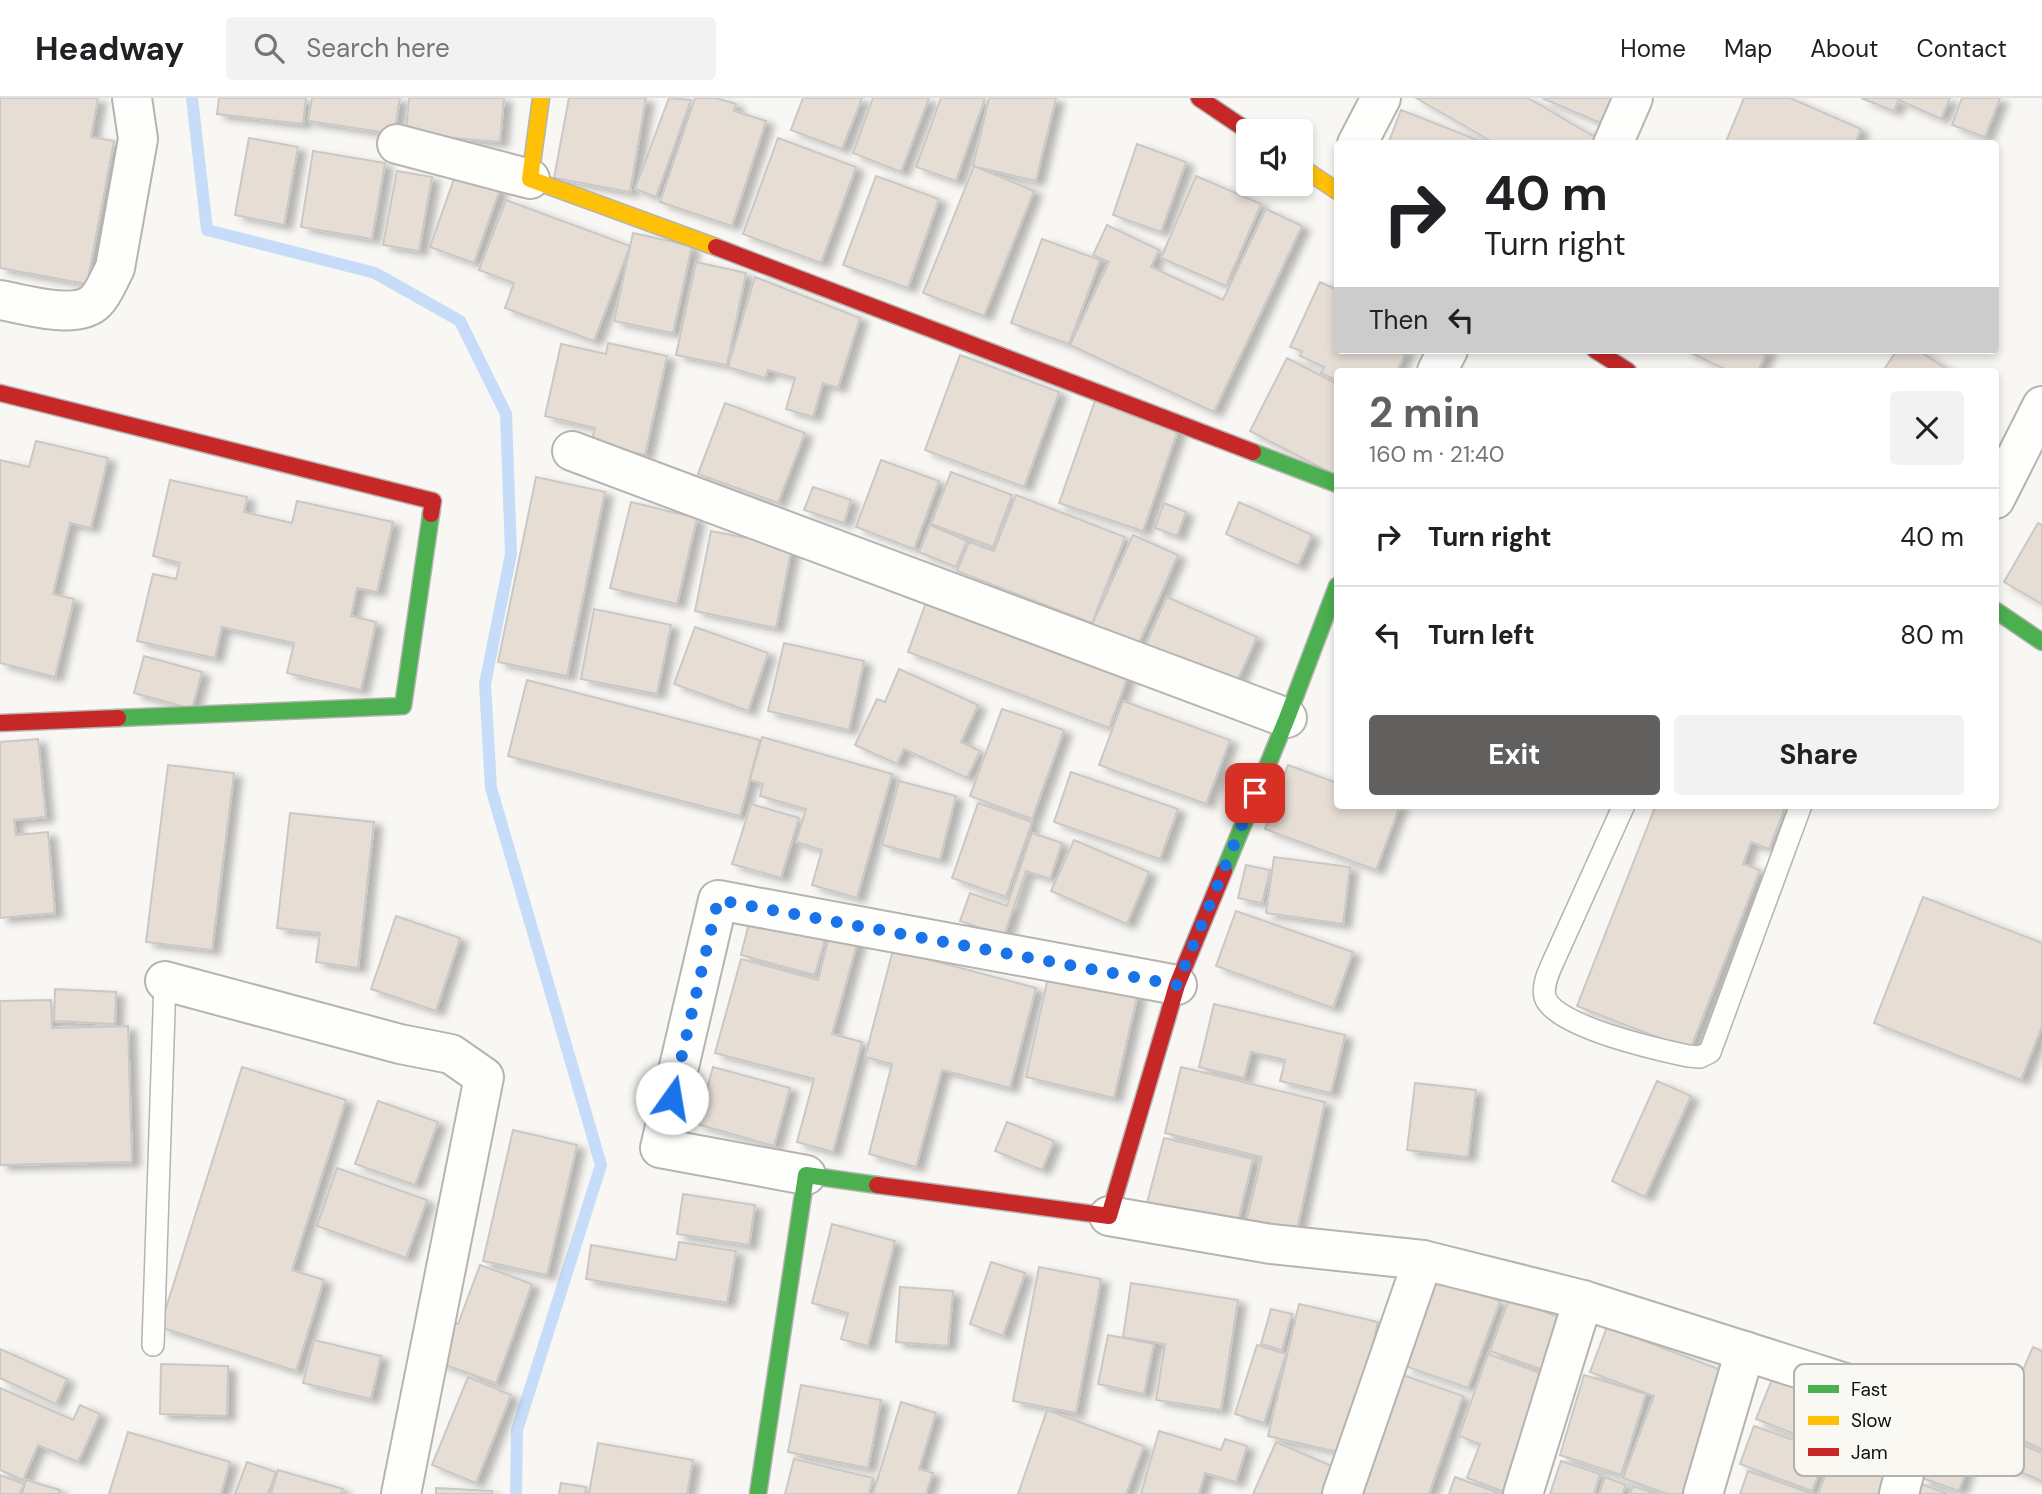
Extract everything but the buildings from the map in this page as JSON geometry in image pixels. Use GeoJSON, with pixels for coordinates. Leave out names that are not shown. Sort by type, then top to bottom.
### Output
{"type":"FeatureCollection","features":[{"type":"Feature","properties":{"kind":"street"},"geometry":{"type":"LineString","coordinates":[[0,300],[68,312],[94,303],[105,287],[115,268],[138,139],[132,98]]}},
{"type":"Feature","properties":{"kind":"street"},"geometry":{"type":"LineString","coordinates":[[530,179],[541,98]]}},
{"type":"Feature","properties":{"kind":"street"},"geometry":{"type":"LineString","coordinates":[[1199,98],[1236,123]]}},
{"type":"Feature","properties":{"kind":"street"},"geometry":{"type":"LineString","coordinates":[[1359,140],[1381,98]]}},
{"type":"Feature","properties":{"kind":"street"},"geometry":{"type":"LineString","coordinates":[[1615,140],[1633,98]]}},
{"type":"Feature","properties":{"kind":"street"},"geometry":{"type":"LineString","coordinates":[[397,144],[530,179],[743,257],[1334,483]]}},
{"type":"Feature","properties":{"kind":"street"},"geometry":{"type":"LineString","coordinates":[[1313,174],[1334,186]]}},
{"type":"Feature","properties":{"kind":"street"},"geometry":{"type":"LineString","coordinates":[[1601,354],[1623,368]]}},
{"type":"Feature","properties":{"kind":"street"},"geometry":{"type":"LineString","coordinates":[[0,393],[433,502],[403,706],[0,723]]}},
{"type":"Feature","properties":{"kind":"street"},"geometry":{"type":"LineString","coordinates":[[1999,491],[2042,406]]}},
{"type":"Feature","properties":{"kind":"street"},"geometry":{"type":"LineString","coordinates":[[572,451],[1287,718]]}},
{"type":"Feature","properties":{"kind":"street"},"geometry":{"type":"LineString","coordinates":[[1109,1216],[1177,985],[1287,718],[1334,594]]}},
{"type":"Feature","properties":{"kind":"street"},"geometry":{"type":"LineString","coordinates":[[1999,613],[2042,642]]}},
{"type":"Feature","properties":{"kind":"street"},"geometry":{"type":"LineString","coordinates":[[1177,985],[718,900],[660,1148],[806,1175],[1109,1216],[1271,1244],[1423,1259],[1583,1300],[1794,1367]]}},
{"type":"Feature","properties":{"kind":"street"},"geometry":{"type":"LineString","coordinates":[[165,981],[400,1044],[451,1054],[484,1077],[401,1494]]}},
{"type":"Feature","properties":{"kind":"street"},"geometry":{"type":"LineString","coordinates":[[758,1494],[806,1175]]}},
{"type":"Feature","properties":{"kind":"street"},"geometry":{"type":"LineString","coordinates":[[1342,1494],[1423,1259]]}},
{"type":"Feature","properties":{"kind":"street"},"geometry":{"type":"LineString","coordinates":[[1523,1494],[1583,1300]]}},
{"type":"Feature","properties":{"kind":"street"},"geometry":{"type":"LineString","coordinates":[[1703,1494],[1745,1351]]}},
{"type":"Feature","properties":{"kind":"street"},"geometry":{"type":"LineString","coordinates":[[1899,1494],[1904,1476]]}},
{"type":"Feature","properties":{"kind":"lane"},"geometry":{"type":"LineString","coordinates":[[1622,809],[1545,982],[1545,998],[1556,1011],[1612,1038],[1700,1057],[1710,1052],[1800,809]]}},
{"type":"Feature","properties":{"kind":"lane"},"geometry":{"type":"LineString","coordinates":[[153,1345],[165,981]]}},
{"type":"Feature","properties":{"kind":"waterway"},"geometry":{"type":"LineString","coordinates":[[192,98],[207,230],[375,273],[460,321],[506,414],[511,554],[485,684],[491,788],[601,1165],[517,1430],[516,1494]]}},
{"type":"Feature","properties":{"kind":"traffic: fast"},"geometry":{"type":"LineString","coordinates":[[1253,452],[1334,483]]}},
{"type":"Feature","properties":{"kind":"traffic: fast"},"geometry":{"type":"LineString","coordinates":[[118,718],[403,706],[431,514]]}},
{"type":"Feature","properties":{"kind":"traffic: fast"},"geometry":{"type":"LineString","coordinates":[[1224,871],[1334,594]]}},
{"type":"Feature","properties":{"kind":"traffic: fast"},"geometry":{"type":"LineString","coordinates":[[1999,613],[2042,642]]}},
{"type":"Feature","properties":{"kind":"traffic: fast"},"geometry":{"type":"LineString","coordinates":[[758,1494],[806,1175],[877,1185]]}},
{"type":"Feature","properties":{"kind":"traffic: slow"},"geometry":{"type":"LineString","coordinates":[[541,98],[530,179],[716,247]]}},
{"type":"Feature","properties":{"kind":"traffic: slow"},"geometry":{"type":"LineString","coordinates":[[1313,175],[1334,189]]}},
{"type":"Feature","properties":{"kind":"traffic: jam"},"geometry":{"type":"LineString","coordinates":[[1199,98],[1236,123]]}},
{"type":"Feature","properties":{"kind":"traffic: jam"},"geometry":{"type":"LineString","coordinates":[[716,247],[1253,452]]}},
{"type":"Feature","properties":{"kind":"traffic: jam"},"geometry":{"type":"LineString","coordinates":[[1601,354],[1623,368]]}},
{"type":"Feature","properties":{"kind":"traffic: jam"},"geometry":{"type":"LineString","coordinates":[[0,393],[433,501],[431,514]]}},
{"type":"Feature","properties":{"kind":"traffic: jam"},"geometry":{"type":"LineString","coordinates":[[0,723],[118,718]]}},
{"type":"Feature","properties":{"kind":"traffic: jam"},"geometry":{"type":"LineString","coordinates":[[877,1185],[1109,1216],[1177,985],[1224,871]]}},
{"type":"Feature","properties":{"kind":"route"},"geometry":{"type":"LineString","coordinates":[[672,1098],[718,900],[1177,985],[1255,793]]}}]}
